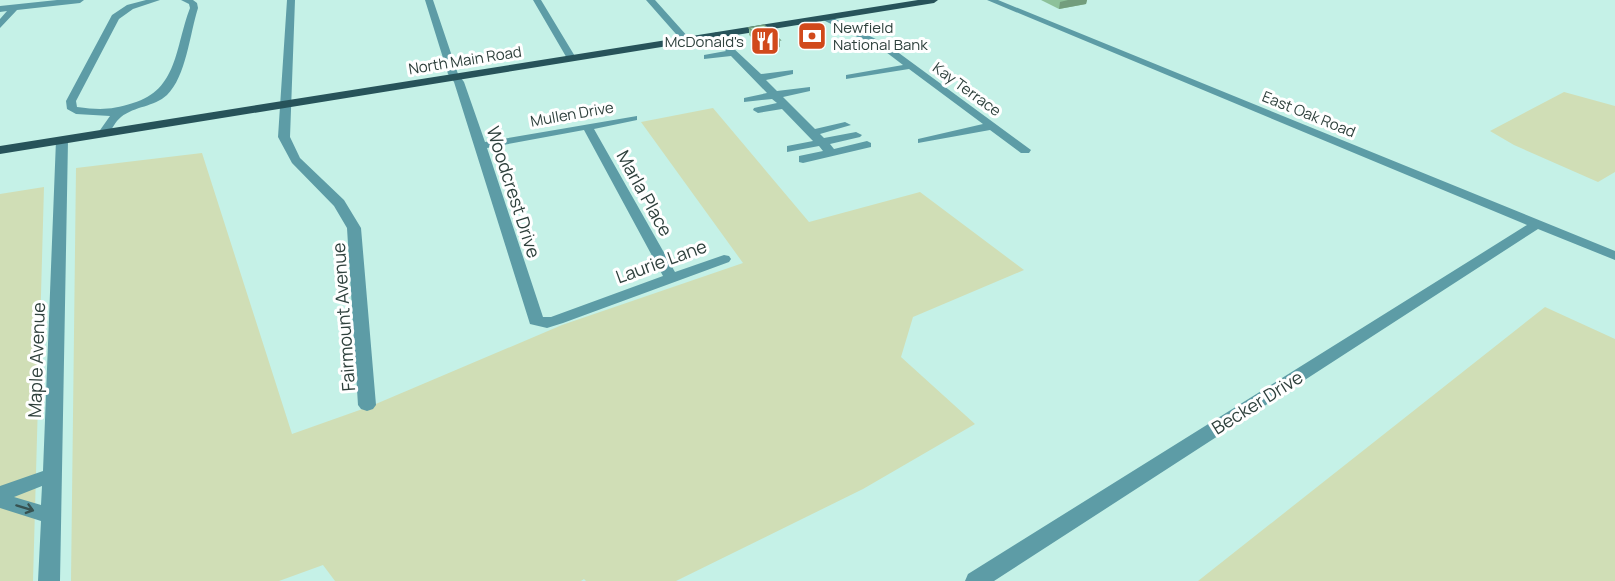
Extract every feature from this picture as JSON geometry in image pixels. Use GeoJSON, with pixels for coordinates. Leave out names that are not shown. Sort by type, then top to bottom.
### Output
{"type":"FeatureCollection","features":[{"type":"Feature","properties":{"kind":"main road","name":"North Main Road"},"geometry":{"type":"LineString","coordinates":[[0,150],[934,0]]}},
{"type":"Feature","properties":{"kind":"street"},"geometry":{"type":"LineString","coordinates":[[0,9],[80,0]]}},
{"type":"Feature","properties":{"kind":"street"},"geometry":{"type":"LineString","coordinates":[[118,113],[76,111],[72,109],[71,101],[115,16],[130,7],[156,0]]}},
{"type":"Feature","properties":{"kind":"street"},"geometry":{"type":"LineString","coordinates":[[104,133],[110,119],[118,113],[152,100],[168,88],[194,8],[193,3],[185,0]]}},
{"type":"Feature","properties":{"kind":"street","name":"Fairmount Avenue"},"geometry":{"type":"LineString","coordinates":[[291,0],[284,137],[288,148],[346,211],[354,228],[367,405]]}},
{"type":"Feature","properties":{"kind":"street","name":"Woodcrest Drive"},"geometry":{"type":"LineString","coordinates":[[429,0],[481,146],[536,321],[557,320],[612,299]]}},
{"type":"Feature","properties":{"kind":"street"},"geometry":{"type":"LineString","coordinates":[[537,0],[571,58]]}},
{"type":"Feature","properties":{"kind":"street"},"geometry":{"type":"LineString","coordinates":[[650,0],[686,40]]}},
{"type":"Feature","properties":{"kind":"street","name":"East Oak Road"},"geometry":{"type":"LineString","coordinates":[[991,0],[1615,256]]}},
{"type":"Feature","properties":{"kind":"street"},"geometry":{"type":"LineString","coordinates":[[0,26],[14,8]]}},
{"type":"Feature","properties":{"kind":"street","name":"Kay Terrace"},"geometry":{"type":"LineString","coordinates":[[826,18],[885,47],[1025,150]]}},
{"type":"Feature","properties":{"kind":"street"},"geometry":{"type":"LineString","coordinates":[[716,35],[832,153]]}},
{"type":"Feature","properties":{"kind":"street"},"geometry":{"type":"LineString","coordinates":[[710,61],[736,57]]}},
{"type":"Feature","properties":{"kind":"street"},"geometry":{"type":"LineString","coordinates":[[850,77],[910,66]]}},
{"type":"Feature","properties":{"kind":"street"},"geometry":{"type":"LineString","coordinates":[[758,78],[793,76],[766,86]]}},
{"type":"Feature","properties":{"kind":"street"},"geometry":{"type":"LineString","coordinates":[[748,100],[806,88]]}},
{"type":"Feature","properties":{"kind":"street"},"geometry":{"type":"LineString","coordinates":[[758,110],[785,105]]}},
{"type":"Feature","properties":{"kind":"street","name":"Mullen Drive"},"geometry":{"type":"LineString","coordinates":[[481,146],[633,118]]}},
{"type":"Feature","properties":{"kind":"street"},"geometry":{"type":"LineString","coordinates":[[812,132],[845,125]]}},
{"type":"Feature","properties":{"kind":"street","name":"Marla Place"},"geometry":{"type":"LineString","coordinates":[[588,126],[671,277]]}},
{"type":"Feature","properties":{"kind":"street"},"geometry":{"type":"LineString","coordinates":[[922,141],[992,126]]}},
{"type":"Feature","properties":{"kind":"street"},"geometry":{"type":"LineString","coordinates":[[791,149],[856,135]]}},
{"type":"Feature","properties":{"kind":"street","name":"Maple Avenue"},"geometry":{"type":"LineString","coordinates":[[49,581],[62,140]]}},
{"type":"Feature","properties":{"kind":"street"},"geometry":{"type":"LineString","coordinates":[[803,159],[867,145]]}},
{"type":"Feature","properties":{"kind":"street","name":"Becker Drive"},"geometry":{"type":"LineString","coordinates":[[976,581],[1538,224]]}},
{"type":"Feature","properties":{"kind":"street","name":"Laurie Lane"},"geometry":{"type":"LineString","coordinates":[[612,299],[724,259]]}},
{"type":"Feature","properties":{"kind":"street"},"geometry":{"type":"LineString","coordinates":[[0,494],[52,475]]}},
{"type":"Feature","properties":{"kind":"street"},"geometry":{"type":"LineString","coordinates":[[0,500],[51,516]]}},
{"type":"Feature","properties":{"kind":"green space"},"geometry":{"type":"Polygon","coordinates":[[[1564,92],[1615,106],[1615,172],[1598,182],[1514,145],[1490,131],[1564,92]]]}},
{"type":"Feature","properties":{"kind":"green space"},"geometry":{"type":"Polygon","coordinates":[[[713,108],[809,222],[920,192],[1024,270],[913,317],[901,357],[975,424],[863,489],[676,581],[586,581],[584,579],[581,581],[335,581],[323,565],[279,581],[71,581],[76,168],[202,153],[292,434],[371,406],[562,325],[743,263],[641,122],[713,108]]]}},
{"type":"Feature","properties":{"kind":"green space"},"geometry":{"type":"Polygon","coordinates":[[[44,187],[33,581],[0,581],[0,194],[44,187]]]}},
{"type":"Feature","properties":{"kind":"green space"},"geometry":{"type":"Polygon","coordinates":[[[1545,307],[1615,339],[1615,581],[1198,581],[1545,307]]]}},
{"type":"Feature","properties":{"kind":"building"},"geometry":{"type":"Polygon","coordinates":[[[764,25],[780,40],[765,42],[749,28],[764,25]]]}},
{"type":"Feature","properties":{"kind":"place","name":"Newfield National Bank"},"geometry":{"type":"Point","coordinates":[812,36]}},
{"type":"Feature","properties":{"kind":"place","name":"McDonald's"},"geometry":{"type":"Point","coordinates":[765,41]}}]}
